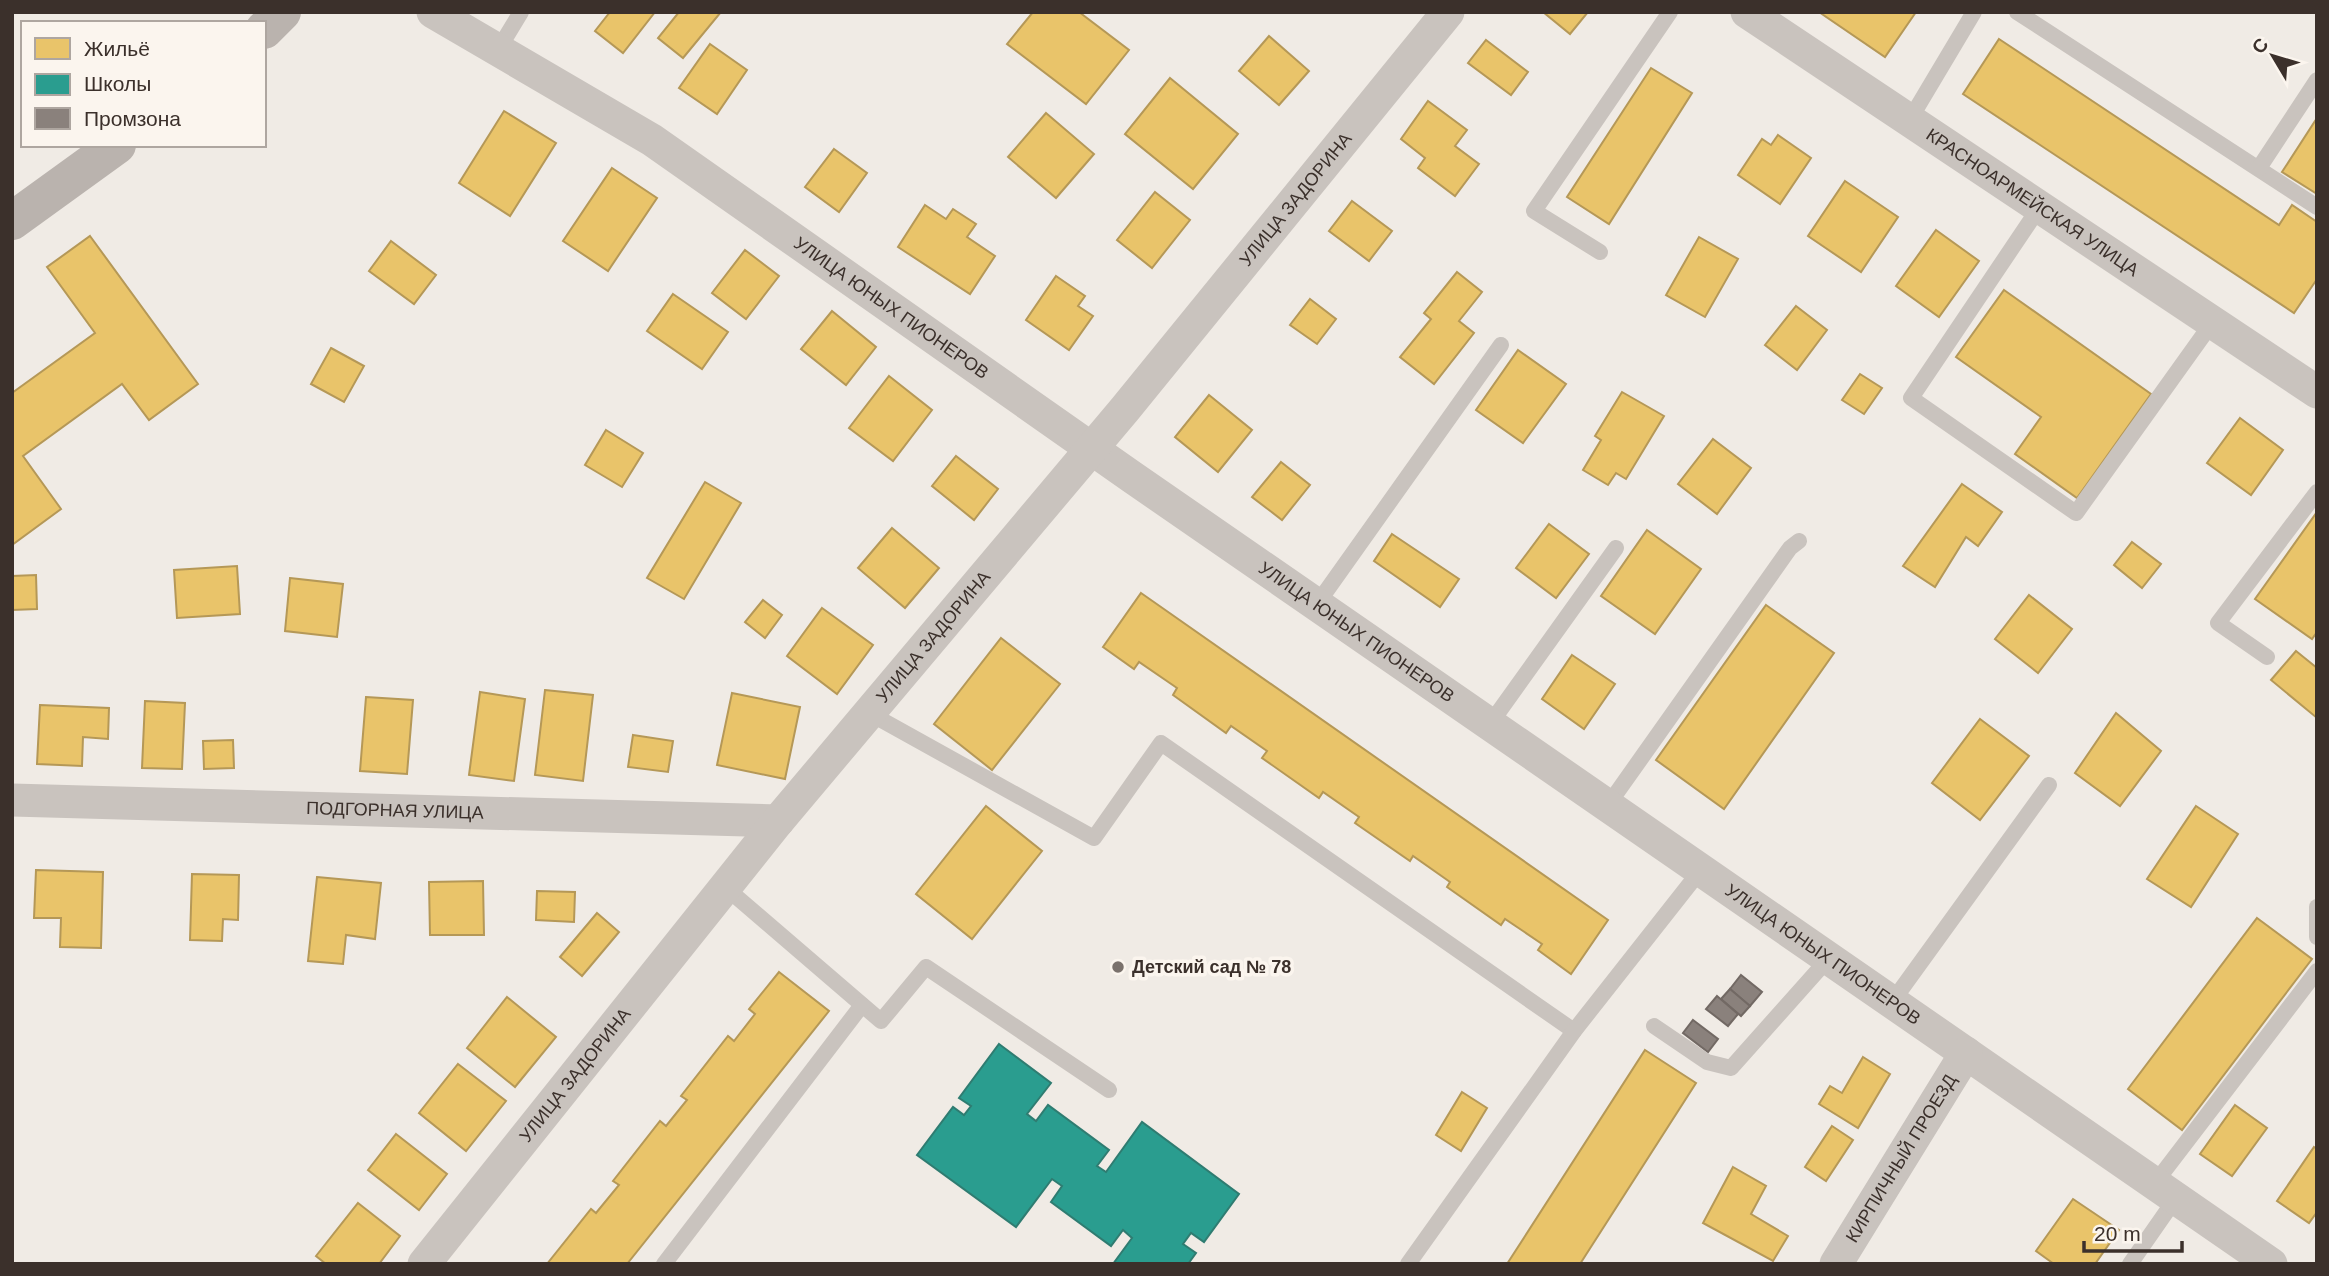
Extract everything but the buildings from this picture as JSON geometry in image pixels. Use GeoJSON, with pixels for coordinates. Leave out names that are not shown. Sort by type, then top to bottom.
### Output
{"type":"FeatureCollection","features":[{"type":"Feature","properties":{"kind":"street"},"geometry":{"type":"LineString","coordinates":[[266,28],[282,12]]}},
{"type":"Feature","properties":{"kind":"street","name":"УЛИЦА ЮНЫХ ПИОНЕРОВ"},"geometry":{"type":"LineString","coordinates":[[433,12],[652,140],[1092,449],[2271,1264]]}},
{"type":"Feature","properties":{"kind":"street","name":"УЛИЦА ЗАДОРИНА"},"geometry":{"type":"LineString","coordinates":[[424,1264],[778,821],[1092,449],[1448,12]]}},
{"type":"Feature","properties":{"kind":"street","name":"КРАСНОАРМЕЙСКАЯ УЛИЦА"},"geometry":{"type":"LineString","coordinates":[[1747,12],[2212,323],[2313,382]]}},
{"type":"Feature","properties":{"kind":"street"},"geometry":{"type":"LineString","coordinates":[[12,221],[114,147]]}},
{"type":"Feature","properties":{"kind":"street","name":"ПОДГОРНАЯ УЛИЦА"},"geometry":{"type":"LineString","coordinates":[[12,800],[778,821]]}},
{"type":"Feature","properties":{"kind":"street","name":"КИРПИЧНЫЙ ПРОЕЗД"},"geometry":{"type":"LineString","coordinates":[[1836,1264],[1966,1053]]}},
{"type":"Feature","properties":{"kind":"lane"},"geometry":{"type":"LineString","coordinates":[[498,50],[521,12]]}},
{"type":"Feature","properties":{"kind":"lane"},"geometry":{"type":"LineString","coordinates":[[1600,252],[1534,211],[1670,12]]}},
{"type":"Feature","properties":{"kind":"lane"},"geometry":{"type":"LineString","coordinates":[[1909,121],[1974,12]]}},
{"type":"Feature","properties":{"kind":"lane"},"geometry":{"type":"LineString","coordinates":[[2017,12],[2317,207]]}},
{"type":"Feature","properties":{"kind":"lane"},"geometry":{"type":"LineString","coordinates":[[2259,168],[2317,80]]}},
{"type":"Feature","properties":{"kind":"lane"},"geometry":{"type":"LineString","coordinates":[[2039,208],[1911,398],[2076,513],[2212,323]]}},
{"type":"Feature","properties":{"kind":"lane"},"geometry":{"type":"LineString","coordinates":[[1317,604],[1500,345]]}},
{"type":"Feature","properties":{"kind":"lane"},"geometry":{"type":"LineString","coordinates":[[2267,657],[2218,623],[2317,492]]}},
{"type":"Feature","properties":{"kind":"lane"},"geometry":{"type":"LineString","coordinates":[[1608,805],[1790,548],[1799,541]]}},
{"type":"Feature","properties":{"kind":"lane"},"geometry":{"type":"LineString","coordinates":[[1490,724],[1616,548]]}},
{"type":"Feature","properties":{"kind":"lane"},"geometry":{"type":"LineString","coordinates":[[869,713],[1094,838],[1161,743],[1574,1031]]}},
{"type":"Feature","properties":{"kind":"lane"},"geometry":{"type":"LineString","coordinates":[[1892,1002],[2049,785]]}},
{"type":"Feature","properties":{"kind":"lane"},"geometry":{"type":"LineString","coordinates":[[1408,1264],[1574,1031],[1700,871]]}},
{"type":"Feature","properties":{"kind":"lane"},"geometry":{"type":"LineString","coordinates":[[725,887],[881,1021],[926,967],[1109,1090]]}},
{"type":"Feature","properties":{"kind":"lane"},"geometry":{"type":"LineString","coordinates":[[2317,907],[2314,919],[2317,937]]}},
{"type":"Feature","properties":{"kind":"lane"},"geometry":{"type":"LineString","coordinates":[[1654,1026],[1707,1062],[1731,1068],[1829,958]]}},
{"type":"Feature","properties":{"kind":"lane"},"geometry":{"type":"LineString","coordinates":[[2131,1263],[2166,1191],[2317,971]]}},
{"type":"Feature","properties":{"kind":"lane"},"geometry":{"type":"LineString","coordinates":[[664,1264],[862,1005]]}},
{"type":"Feature","properties":{"kind":"place","name":"Детский сад № 78"},"geometry":{"type":"Point","coordinates":[1118,967]}}]}
